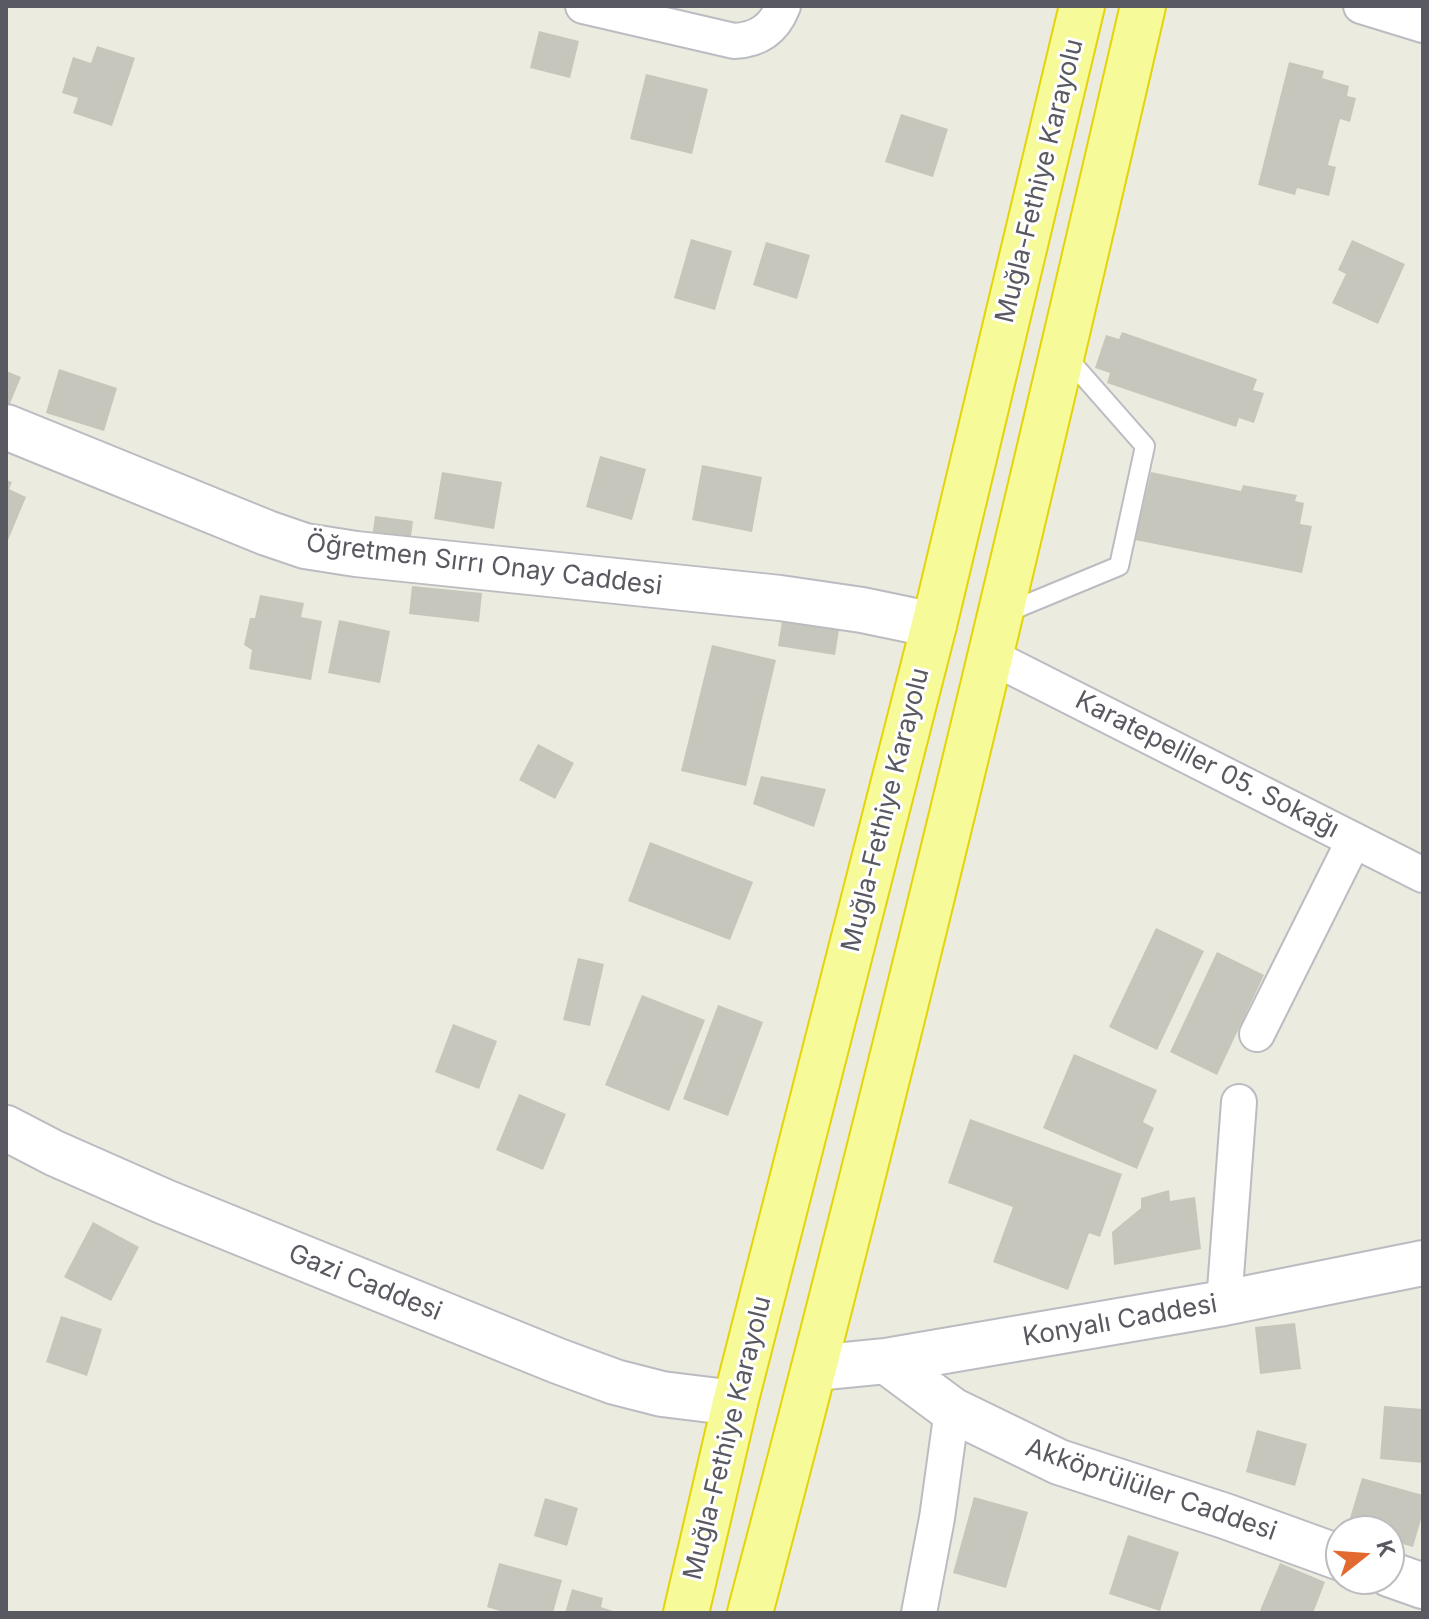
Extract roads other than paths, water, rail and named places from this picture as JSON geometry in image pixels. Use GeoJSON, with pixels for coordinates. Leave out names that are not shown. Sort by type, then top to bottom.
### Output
{"type":"FeatureCollection","features":[{"type":"Feature","properties":{"kind":"highway","name":"Muğla-Fethiye Karayolu"},"geometry":{"type":"LineString","coordinates":[[686,1613],[735,1403],[934,625],[1082,6]]}},
{"type":"Feature","properties":{"kind":"highway"},"geometry":{"type":"LineString","coordinates":[[750,1613],[815,1368],[996,635],[1143,6]]}},
{"type":"Feature","properties":{"kind":"street"},"geometry":{"type":"LineString","coordinates":[[583,6],[734,41],[751,40],[765,33],[783,6]]}},
{"type":"Feature","properties":{"kind":"street"},"geometry":{"type":"LineString","coordinates":[[1361,6],[1423,25]]}},
{"type":"Feature","properties":{"kind":"street","name":"Öğretmen Sırrı Onay Caddesi"},"geometry":{"type":"LineString","coordinates":[[6,427],[305,546],[384,558],[780,598],[934,625]]}},
{"type":"Feature","properties":{"kind":"street","name":"Karatepeliler 05. Sokağı"},"geometry":{"type":"LineString","coordinates":[[996,635],[1354,840],[1423,875]]}},
{"type":"Feature","properties":{"kind":"street"},"geometry":{"type":"LineString","coordinates":[[1257,1034],[1354,840]]}},
{"type":"Feature","properties":{"kind":"street"},"geometry":{"type":"LineString","coordinates":[[1224,1303],[1239,1102]]}},
{"type":"Feature","properties":{"kind":"street","name":"Gazi Caddesi"},"geometry":{"type":"LineString","coordinates":[[6,1128],[54,1153],[165,1202],[558,1361],[615,1382],[662,1394],[735,1403]]}},
{"type":"Feature","properties":{"kind":"street","name":"Konyalı Caddesi"},"geometry":{"type":"LineString","coordinates":[[815,1368],[886,1361],[1224,1303],[1423,1263]]}},
{"type":"Feature","properties":{"kind":"street","name":"Akköprülüler Caddesi"},"geometry":{"type":"LineString","coordinates":[[886,1361],[952,1410],[1059,1462],[1325,1552]]}},
{"type":"Feature","properties":{"kind":"street"},"geometry":{"type":"LineString","coordinates":[[919,1613],[937,1518],[952,1410]]}},
{"type":"Feature","properties":{"kind":"lane"},"geometry":{"type":"LineString","coordinates":[[996,635],[1119,566],[1145,446],[1063,353]]}}]}
